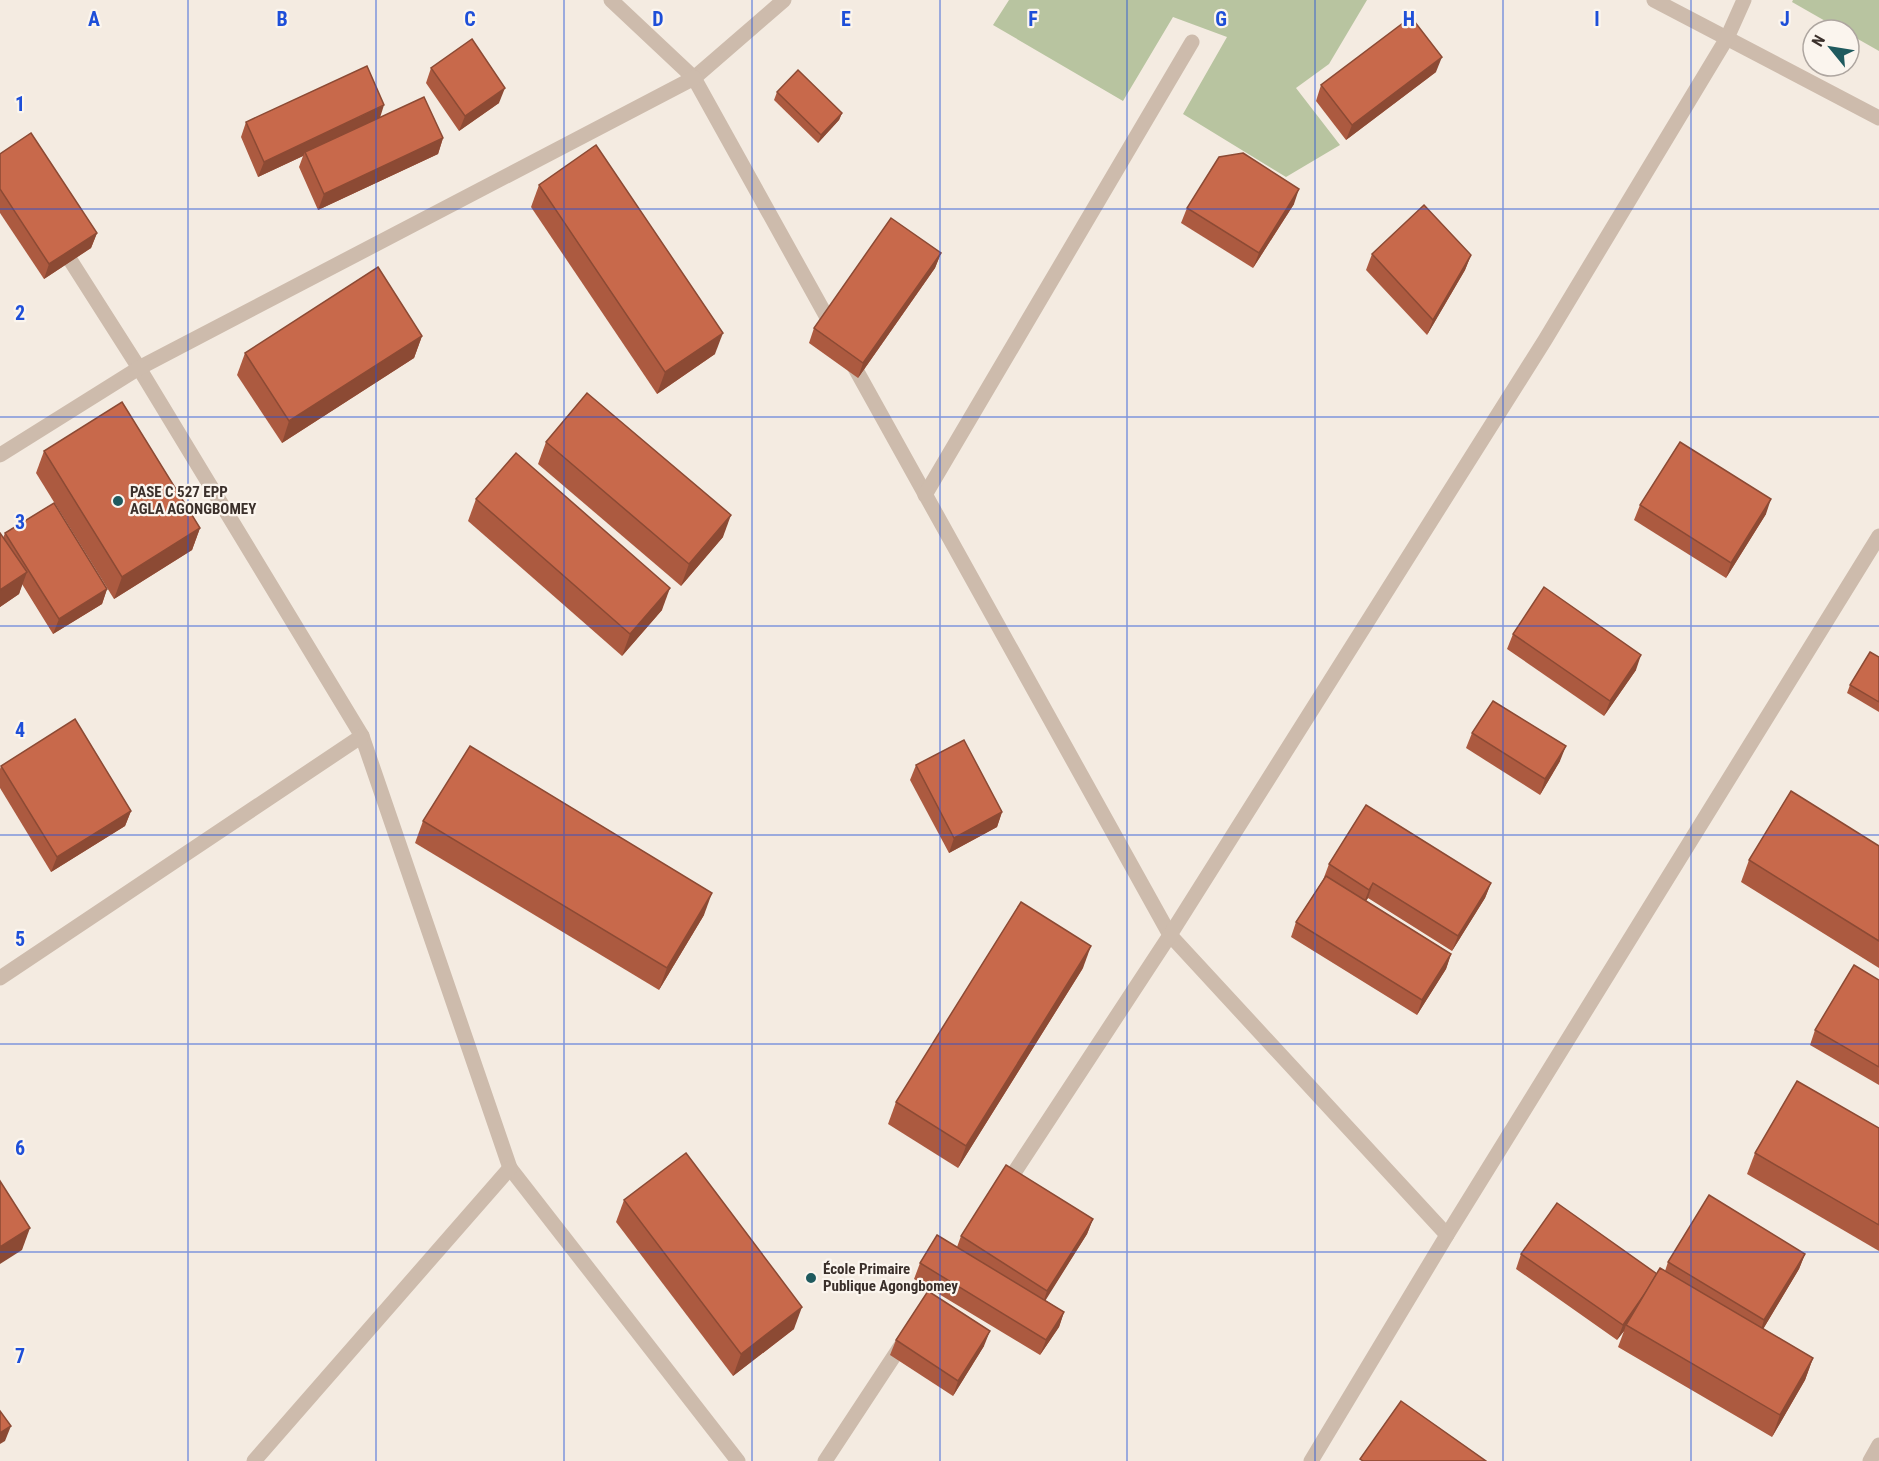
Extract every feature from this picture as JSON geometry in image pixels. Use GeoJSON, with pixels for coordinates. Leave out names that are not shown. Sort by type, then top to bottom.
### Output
{"type":"FeatureCollection","features":[{"type":"Feature","properties":{"kind":"street"},"geometry":{"type":"LineString","coordinates":[[611,0],[694,78],[1170,935],[1447,1235]]}},
{"type":"Feature","properties":{"kind":"street"},"geometry":{"type":"LineString","coordinates":[[0,455],[139,368],[694,78],[784,0]]}},
{"type":"Feature","properties":{"kind":"street"},"geometry":{"type":"LineString","coordinates":[[1654,0],[1879,118]]}},
{"type":"Feature","properties":{"kind":"street"},"geometry":{"type":"LineString","coordinates":[[994,1203],[1170,935],[1545,340],[1727,38],[1744,0]]}},
{"type":"Feature","properties":{"kind":"street"},"geometry":{"type":"LineString","coordinates":[[926,495],[1191,42]]}},
{"type":"Feature","properties":{"kind":"street"},"geometry":{"type":"LineString","coordinates":[[51,230],[139,368],[362,736],[510,1168],[738,1461]]}},
{"type":"Feature","properties":{"kind":"street"},"geometry":{"type":"LineString","coordinates":[[1311,1461],[1447,1235],[1879,536]]}},
{"type":"Feature","properties":{"kind":"street"},"geometry":{"type":"LineString","coordinates":[[0,978],[362,736]]}},
{"type":"Feature","properties":{"kind":"street"},"geometry":{"type":"LineString","coordinates":[[254,1461],[510,1168]]}},
{"type":"Feature","properties":{"kind":"street"},"geometry":{"type":"LineString","coordinates":[[825,1461],[909,1332]]}},
{"type":"Feature","properties":{"kind":"green space"},"geometry":{"type":"Polygon","coordinates":[[[1009,0],[1367,0],[1329,64],[1296,88],[1340,145],[1286,177],[1183,114],[1227,37],[1173,17],[1123,101],[993,25],[1009,0]]]}},
{"type":"Feature","properties":{"kind":"green space"},"geometry":{"type":"Polygon","coordinates":[[[1793,0],[1879,0],[1879,51],[1861,41],[1861,18],[1820,18],[1792,2],[1793,0]]]}},
{"type":"Feature","properties":{"kind":"building"},"geometry":{"type":"Polygon","coordinates":[[[1411,17],[1442,57],[1352,125],[1321,85],[1411,17]]]}},
{"type":"Feature","properties":{"kind":"building"},"geometry":{"type":"Polygon","coordinates":[[[472,39],[505,88],[465,116],[431,68],[472,39]]]}},
{"type":"Feature","properties":{"kind":"building"},"geometry":{"type":"Polygon","coordinates":[[[367,66],[384,105],[264,162],[246,122],[367,66]]]}},
{"type":"Feature","properties":{"kind":"building"},"geometry":{"type":"Polygon","coordinates":[[[798,70],[842,113],[821,135],[777,92],[798,70]]]}},
{"type":"Feature","properties":{"kind":"building"},"geometry":{"type":"Polygon","coordinates":[[[424,97],[443,138],[324,194],[305,152],[424,97]]]}},
{"type":"Feature","properties":{"kind":"building"},"geometry":{"type":"Polygon","coordinates":[[[31,133],[97,233],[49,264],[0,189],[0,154],[31,133]]]}},
{"type":"Feature","properties":{"kind":"building"},"geometry":{"type":"Polygon","coordinates":[[[596,145],[723,333],[665,372],[539,185],[596,145]]]}},
{"type":"Feature","properties":{"kind":"building"},"geometry":{"type":"Polygon","coordinates":[[[1243,153],[1299,189],[1259,253],[1187,208],[1219,157],[1243,153]]]}},
{"type":"Feature","properties":{"kind":"building"},"geometry":{"type":"Polygon","coordinates":[[[1424,205],[1471,255],[1433,320],[1372,254],[1424,205]]]}},
{"type":"Feature","properties":{"kind":"building"},"geometry":{"type":"Polygon","coordinates":[[[891,218],[941,253],[863,363],[814,328],[891,218]]]}},
{"type":"Feature","properties":{"kind":"building"},"geometry":{"type":"Polygon","coordinates":[[[378,267],[422,336],[289,421],[245,353],[378,267]]]}},
{"type":"Feature","properties":{"kind":"building"},"geometry":{"type":"Polygon","coordinates":[[[587,393],[731,515],[689,564],[546,442],[587,393]]]}},
{"type":"Feature","properties":{"kind":"building"},"geometry":{"type":"Polygon","coordinates":[[[122,402],[200,528],[122,577],[44,451],[122,402]]]}},
{"type":"Feature","properties":{"kind":"building"},"geometry":{"type":"Polygon","coordinates":[[[1680,442],[1771,499],[1731,563],[1640,505],[1680,442]]]}},
{"type":"Feature","properties":{"kind":"building"},"geometry":{"type":"Polygon","coordinates":[[[516,453],[670,588],[630,634],[476,499],[516,453]]]}},
{"type":"Feature","properties":{"kind":"building"},"geometry":{"type":"Polygon","coordinates":[[[54,503],[107,589],[59,619],[5,533],[54,503]]]}},
{"type":"Feature","properties":{"kind":"building"},"geometry":{"type":"Polygon","coordinates":[[[0,533],[27,572],[0,590],[0,533]]]}},
{"type":"Feature","properties":{"kind":"building"},"geometry":{"type":"Polygon","coordinates":[[[1544,587],[1641,655],[1610,701],[1513,634],[1544,587]]]}},
{"type":"Feature","properties":{"kind":"building"},"geometry":{"type":"Polygon","coordinates":[[[1870,652],[1879,657],[1879,702],[1850,685],[1870,652]]]}},
{"type":"Feature","properties":{"kind":"building"},"geometry":{"type":"Polygon","coordinates":[[[1493,701],[1566,746],[1545,779],[1472,733],[1493,701]]]}},
{"type":"Feature","properties":{"kind":"building"},"geometry":{"type":"Polygon","coordinates":[[[75,719],[131,811],[57,857],[1,766],[75,719]]]}},
{"type":"Feature","properties":{"kind":"building"},"geometry":{"type":"Polygon","coordinates":[[[964,740],[1002,812],[954,838],[916,765],[964,740]]]}},
{"type":"Feature","properties":{"kind":"building"},"geometry":{"type":"Polygon","coordinates":[[[470,746],[712,893],[667,968],[423,821],[470,746]]]}},
{"type":"Feature","properties":{"kind":"building"},"geometry":{"type":"Polygon","coordinates":[[[1791,791],[1879,846],[1879,941],[1749,860],[1791,791]]]}},
{"type":"Feature","properties":{"kind":"building"},"geometry":{"type":"Polygon","coordinates":[[[1366,805],[1491,883],[1458,936],[1373,883],[1369,890],[1329,864],[1366,805]]]}},
{"type":"Feature","properties":{"kind":"building"},"geometry":{"type":"Polygon","coordinates":[[[1326,876],[1451,954],[1422,1000],[1296,922],[1326,876]]]}},
{"type":"Feature","properties":{"kind":"building"},"geometry":{"type":"Polygon","coordinates":[[[1021,902],[1091,946],[966,1146],[896,1102],[1021,902]]]}},
{"type":"Feature","properties":{"kind":"building"},"geometry":{"type":"Polygon","coordinates":[[[1854,965],[1879,980],[1879,1067],[1815,1030],[1854,965]]]}},
{"type":"Feature","properties":{"kind":"building"},"geometry":{"type":"Polygon","coordinates":[[[1797,1081],[1879,1128],[1879,1225],[1755,1153],[1797,1081]]]}},
{"type":"Feature","properties":{"kind":"building"},"geometry":{"type":"Polygon","coordinates":[[[686,1153],[802,1307],[741,1354],[624,1200],[686,1153]]]}},
{"type":"Feature","properties":{"kind":"building"},"geometry":{"type":"Polygon","coordinates":[[[1006,1165],[1093,1219],[1047,1291],[961,1236],[1006,1165]]]}},
{"type":"Feature","properties":{"kind":"building"},"geometry":{"type":"Polygon","coordinates":[[[0,1181],[30,1228],[0,1247],[0,1181]]]}},
{"type":"Feature","properties":{"kind":"building"},"geometry":{"type":"Polygon","coordinates":[[[1709,1195],[1805,1254],[1764,1320],[1668,1262],[1709,1195]]]}},
{"type":"Feature","properties":{"kind":"building"},"geometry":{"type":"Polygon","coordinates":[[[1557,1203],[1657,1274],[1623,1325],[1521,1254],[1557,1203]]]}},
{"type":"Feature","properties":{"kind":"building"},"geometry":{"type":"Polygon","coordinates":[[[937,1235],[1064,1312],[1046,1340],[920,1263],[937,1235]]]}},
{"type":"Feature","properties":{"kind":"building"},"geometry":{"type":"Polygon","coordinates":[[[1660,1268],[1813,1358],[1780,1415],[1626,1325],[1660,1268]]]}},
{"type":"Feature","properties":{"kind":"building"},"geometry":{"type":"Polygon","coordinates":[[[928,1291],[990,1331],[958,1381],[896,1340],[928,1291]]]}},
{"type":"Feature","properties":{"kind":"building"},"geometry":{"type":"Polygon","coordinates":[[[1401,1401],[1486,1461],[1363,1461],[1360,1459],[1401,1401]]]}},
{"type":"Feature","properties":{"kind":"building"},"geometry":{"type":"Polygon","coordinates":[[[0,1411],[11,1426],[0,1433],[0,1411]]]}},
{"type":"Feature","properties":{"kind":"place","name":"PASE C 527 EPP AGLA AGONGBOMEY"},"geometry":{"type":"Point","coordinates":[118,501]}},
{"type":"Feature","properties":{"kind":"place","name":"École Primaire Publique Agongbomey"},"geometry":{"type":"Point","coordinates":[811,1278]}}]}
